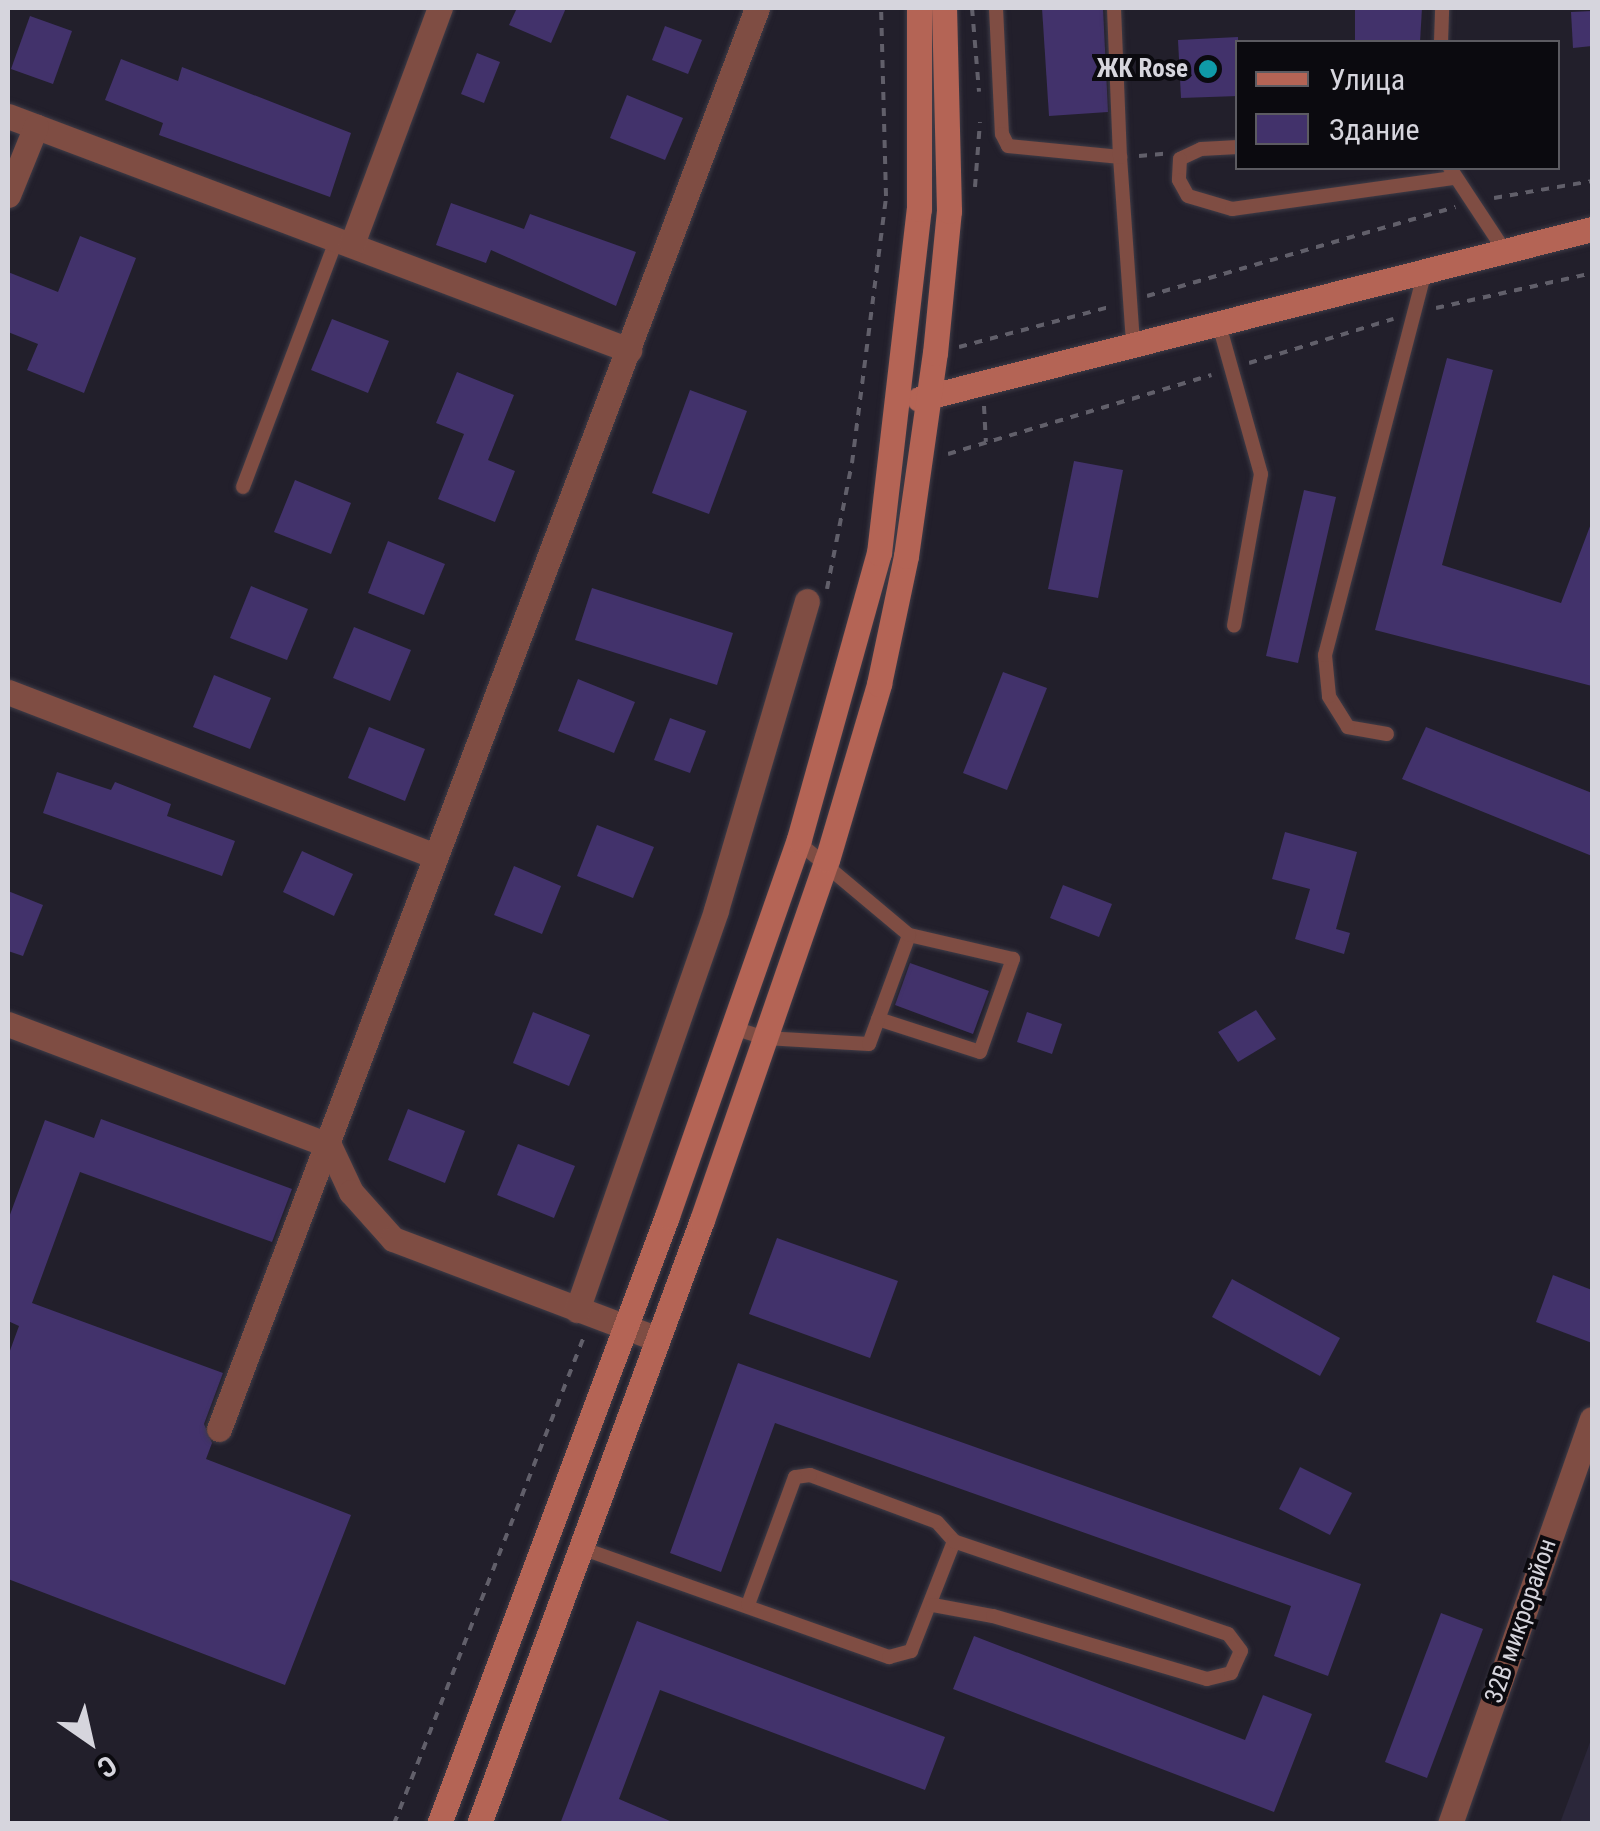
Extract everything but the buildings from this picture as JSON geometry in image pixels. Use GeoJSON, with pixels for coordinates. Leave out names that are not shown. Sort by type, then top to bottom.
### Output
{"type":"FeatureCollection","features":[{"type":"Feature","properties":{"kind":"main road"},"geometry":{"type":"LineString","coordinates":[[439,1824],[626,1327],[798,842],[878,554],[919,210],[919,8]]}},
{"type":"Feature","properties":{"kind":"main road"},"geometry":{"type":"LineString","coordinates":[[479,1824],[765,1038],[826,860],[879,684],[931,397],[949,211],[944,8]]}},
{"type":"Feature","properties":{"kind":"main road"},"geometry":{"type":"LineString","coordinates":[[897,402],[931,397],[1502,247],[1592,228]]}},
{"type":"Feature","properties":{"kind":"street"},"geometry":{"type":"LineString","coordinates":[[344,241],[440,8]]}},
{"type":"Feature","properties":{"kind":"street"},"geometry":{"type":"LineString","coordinates":[[219,1429],[758,8]]}},
{"type":"Feature","properties":{"kind":"street"},"geometry":{"type":"LineString","coordinates":[[8,116],[629,350]]}},
{"type":"Feature","properties":{"kind":"street"},"geometry":{"type":"LineString","coordinates":[[8,195],[36,126]]}},
{"type":"Feature","properties":{"kind":"street"},"geometry":{"type":"LineString","coordinates":[[577,1310],[716,910],[807,601]]}},
{"type":"Feature","properties":{"kind":"street"},"geometry":{"type":"LineString","coordinates":[[8,692],[435,856]]}},
{"type":"Feature","properties":{"kind":"street"},"geometry":{"type":"LineString","coordinates":[[8,1024],[328,1145],[351,1192],[393,1238],[658,1339]]}},
{"type":"Feature","properties":{"kind":"street","name":"32В микрорайон"},"geometry":{"type":"LineString","coordinates":[[1450,1824],[1592,1419]]}},
{"type":"Feature","properties":{"kind":"lane"},"geometry":{"type":"LineString","coordinates":[[996,8],[1002,134],[1008,146],[1120,157]]}},
{"type":"Feature","properties":{"kind":"lane"},"geometry":{"type":"LineString","coordinates":[[1114,8],[1133,342]]}},
{"type":"Feature","properties":{"kind":"lane"},"geometry":{"type":"LineString","coordinates":[[1442,8],[1442,40]]}},
{"type":"Feature","properties":{"kind":"lane"},"geometry":{"type":"LineString","coordinates":[[1235,147],[1189,152],[1180,159],[1179,180],[1188,196],[1210,207],[1452,173],[1502,247]]}},
{"type":"Feature","properties":{"kind":"lane"},"geometry":{"type":"LineString","coordinates":[[243,488],[344,241]]}},
{"type":"Feature","properties":{"kind":"lane"},"geometry":{"type":"LineString","coordinates":[[1386,734],[1348,728],[1329,696],[1325,655],[1426,269]]}},
{"type":"Feature","properties":{"kind":"lane"},"geometry":{"type":"LineString","coordinates":[[1218,321],[1262,474],[1234,626]]}},
{"type":"Feature","properties":{"kind":"lane"},"geometry":{"type":"LineString","coordinates":[[798,842],[826,860],[909,934],[1013,959],[980,1052],[878,1019]]}},
{"type":"Feature","properties":{"kind":"lane"},"geometry":{"type":"LineString","coordinates":[[733,1028],[765,1038],[868,1044],[909,934]]}},
{"type":"Feature","properties":{"kind":"lane"},"geometry":{"type":"LineString","coordinates":[[748,1605],[795,1476],[810,1475],[937,1522],[954,1541],[1228,1634],[1240,1651],[1231,1673],[1208,1680],[993,1616],[933,1606]]}},
{"type":"Feature","properties":{"kind":"lane"},"geometry":{"type":"LineString","coordinates":[[581,1548],[889,1657],[911,1651],[933,1606],[954,1541]]}},
{"type":"Feature","properties":{"kind":"path"},"geometry":{"type":"LineString","coordinates":[[1120,157],[1189,152]]}},
{"type":"Feature","properties":{"kind":"path"},"geometry":{"type":"LineString","coordinates":[[935,354],[1470,202],[1592,181]]}},
{"type":"Feature","properties":{"kind":"path"},"geometry":{"type":"LineString","coordinates":[[921,460],[1414,313],[1592,273]]}},
{"type":"Feature","properties":{"kind":"shaded area"},"geometry":{"type":"Polygon","coordinates":[[[1592,1737],[1592,1823],[1560,1823],[1592,1737]]]}},
{"type":"Feature","properties":{"kind":"place","name":"ЖК Rose"},"geometry":{"type":"Point","coordinates":[1208,69]}}]}
